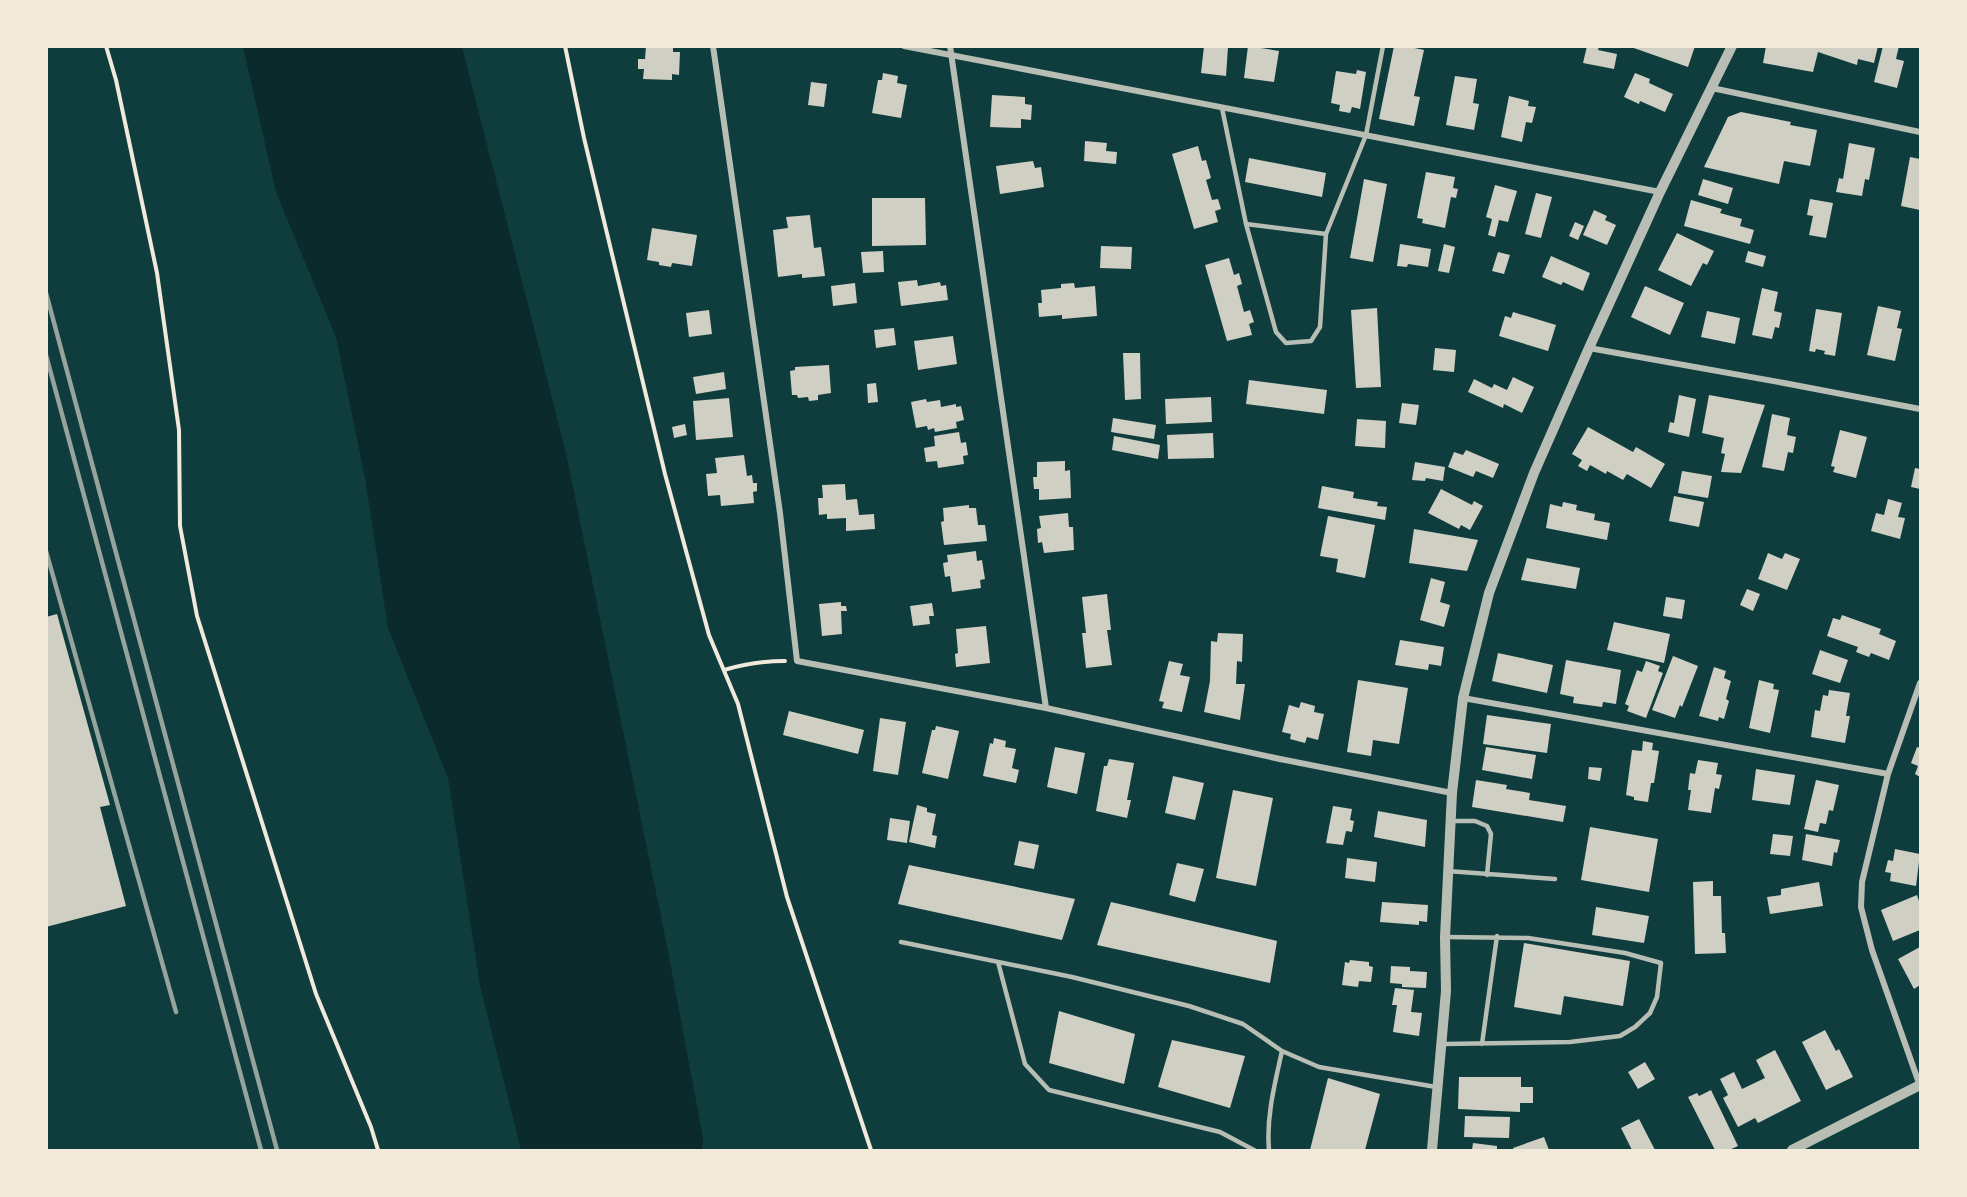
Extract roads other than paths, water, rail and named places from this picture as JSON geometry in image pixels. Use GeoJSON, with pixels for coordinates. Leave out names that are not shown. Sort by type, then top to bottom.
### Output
{"type":"FeatureCollection","features":[{"type":"Feature","properties":{"kind":"street"},"geometry":{"type":"LineString","coordinates":[[713,46],[780,513],[797,661],[1046,708],[1280,759],[1452,793]]}},
{"type":"Feature","properties":{"kind":"street"},"geometry":{"type":"LineString","coordinates":[[904,46],[1660,192]]}},
{"type":"Feature","properties":{"kind":"street"},"geometry":{"type":"LineString","coordinates":[[950,46],[1046,708]]}},
{"type":"Feature","properties":{"kind":"street"},"geometry":{"type":"LineString","coordinates":[[1432,1150],[1446,991],[1445,937],[1452,793],[1462,698],[1489,593],[1534,473],[1589,348],[1660,192],[1732,46]]}},
{"type":"Feature","properties":{"kind":"street"},"geometry":{"type":"LineString","coordinates":[[1712,88],[1920,132]]}},
{"type":"Feature","properties":{"kind":"street"},"geometry":{"type":"LineString","coordinates":[[1589,348],[1920,410]]}},
{"type":"Feature","properties":{"kind":"street"},"geometry":{"type":"LineString","coordinates":[[1792,1150],[1920,1085],[1872,950],[1861,907],[1862,882],[1888,774],[1920,683]]}},
{"type":"Feature","properties":{"kind":"street"},"geometry":{"type":"LineString","coordinates":[[1462,698],[1888,774]]}},
{"type":"Feature","properties":{"kind":"lane"},"geometry":{"type":"LineString","coordinates":[[1222,108],[1246,224],[1276,332],[1286,343],[1311,341],[1320,327],[1326,234],[1366,135],[1383,46]]}},
{"type":"Feature","properties":{"kind":"lane"},"geometry":{"type":"LineString","coordinates":[[1246,224],[1326,234]]}},
{"type":"Feature","properties":{"kind":"lane"},"geometry":{"type":"LineString","coordinates":[[1451,821],[1475,821],[1487,826],[1491,834],[1487,875]]}},
{"type":"Feature","properties":{"kind":"lane"},"geometry":{"type":"LineString","coordinates":[[1448,872],[1555,879]]}},
{"type":"Feature","properties":{"kind":"lane"},"geometry":{"type":"LineString","coordinates":[[1482,1044],[1497,936]]}},
{"type":"Feature","properties":{"kind":"lane"},"geometry":{"type":"LineString","coordinates":[[1443,1044],[1570,1042],[1620,1036],[1635,1028],[1650,1013],[1657,998],[1661,963],[1625,952],[1528,938],[1445,937]]}},
{"type":"Feature","properties":{"kind":"lane"},"geometry":{"type":"LineString","coordinates":[[900,942],[1072,977],[1189,1006],[1243,1024],[1282,1050],[1319,1066],[1439,1088]]}},
{"type":"Feature","properties":{"kind":"lane"},"geometry":{"type":"LineString","coordinates":[[998,962],[1025,1064],[1049,1090],[1220,1131],[1254,1150]]}},
{"type":"Feature","properties":{"kind":"lane"},"geometry":{"type":"LineString","coordinates":[[1269,1150],[1273,1094],[1282,1050]]}},
{"type":"Feature","properties":{"kind":"water"},"geometry":{"type":"Polygon","coordinates":[[[243,47],[462,47],[566,453],[666,941],[703,1138],[702,1150],[521,1150],[480,985],[448,778],[388,628],[365,478],[336,337],[276,192],[243,47]]]}},
{"type":"Feature","properties":{"kind":"railway"},"geometry":{"type":"LineString","coordinates":[[46,293],[277,1150]]}},
{"type":"Feature","properties":{"kind":"railway"},"geometry":{"type":"LineString","coordinates":[[46,355],[261,1150]]}},
{"type":"Feature","properties":{"kind":"railway"},"geometry":{"type":"LineString","coordinates":[[46,551],[176,1012]]}}]}
